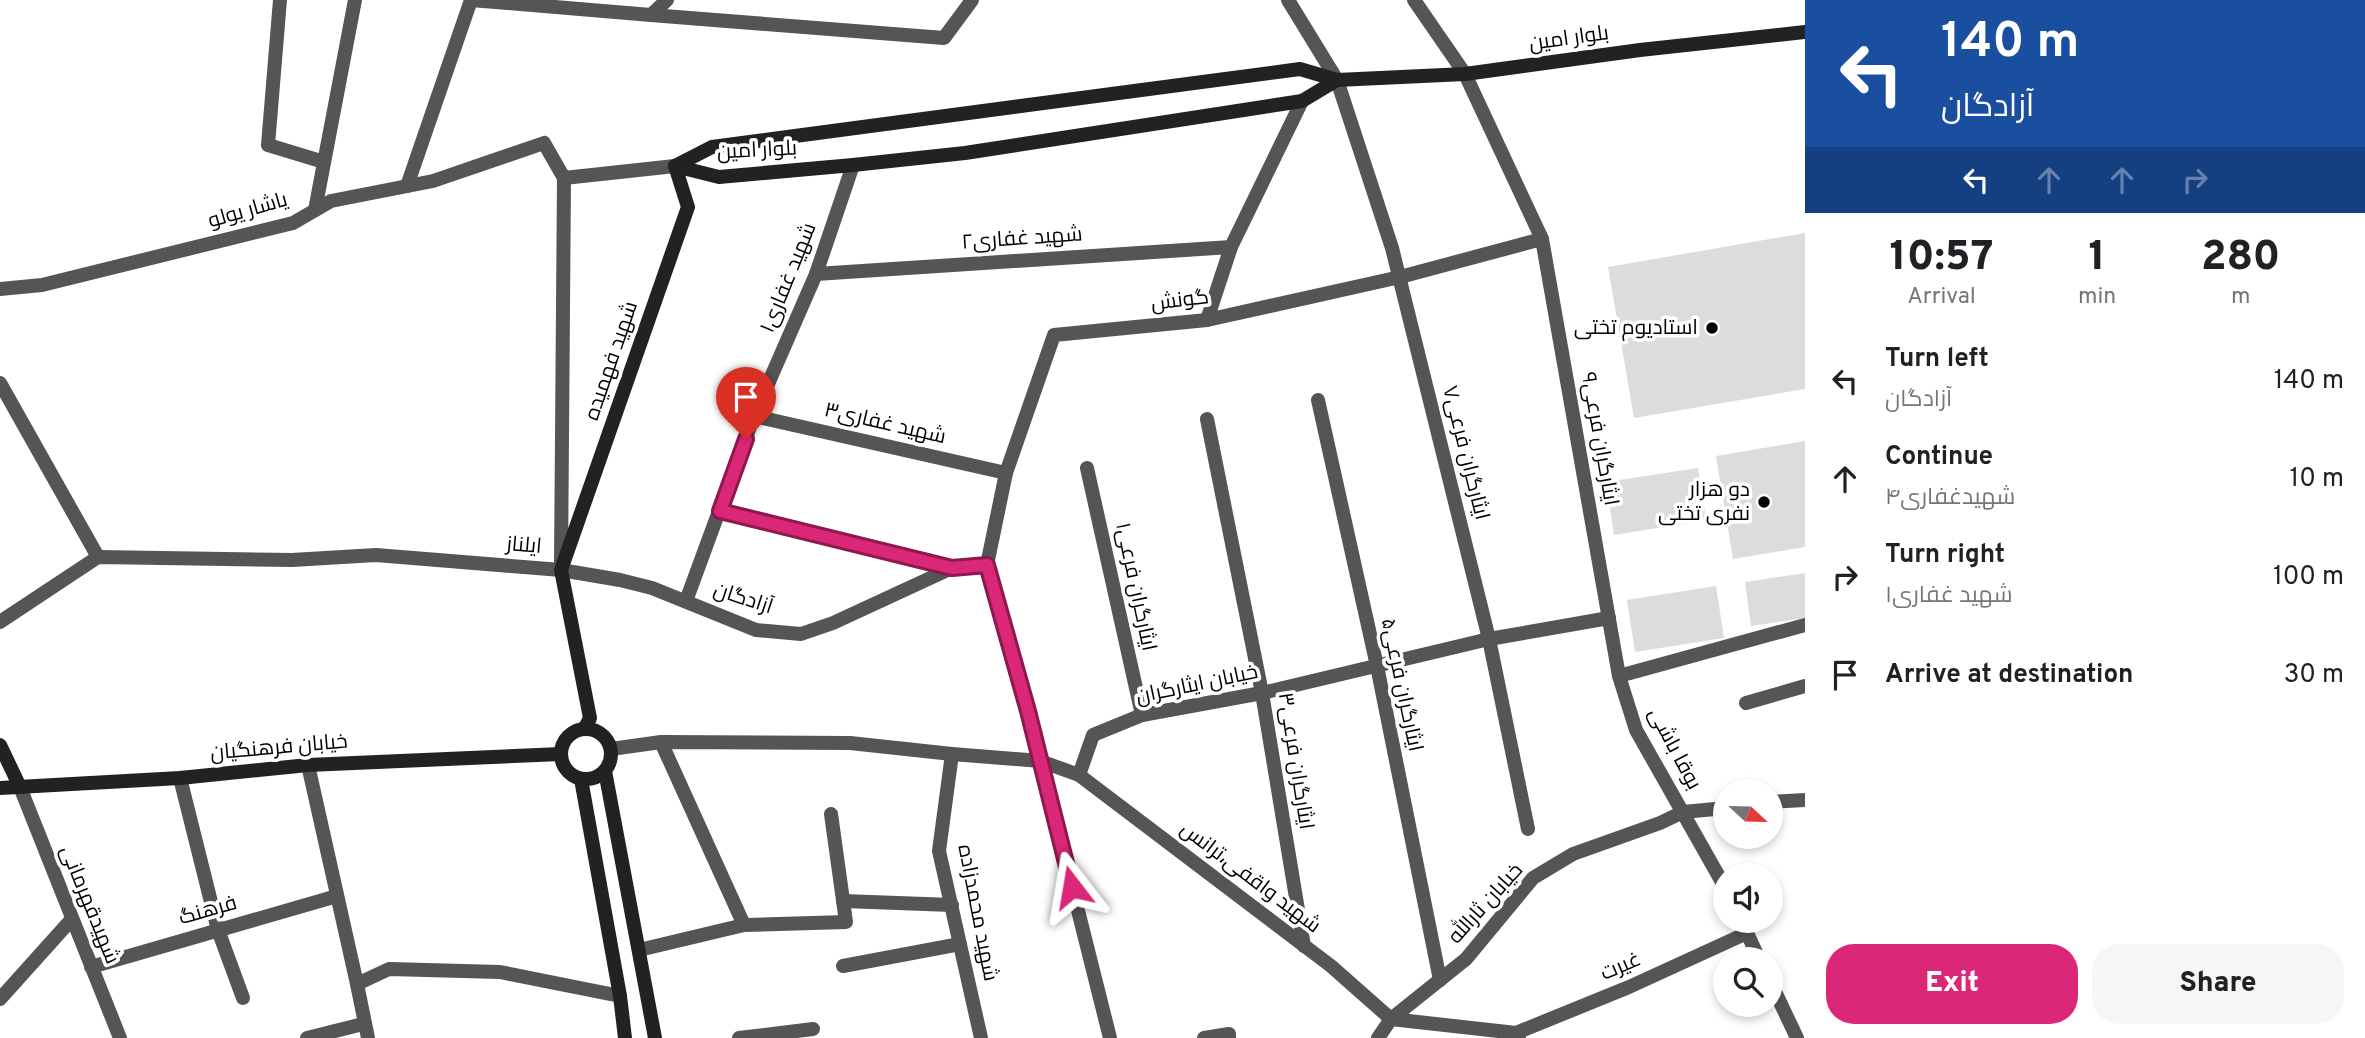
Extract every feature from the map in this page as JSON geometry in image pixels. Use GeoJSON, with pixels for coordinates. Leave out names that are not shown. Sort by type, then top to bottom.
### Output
{"type":"FeatureCollection","features":[{"type":"Feature","properties":{"kind":"main road","name":"بلوار امین"},"geometry":{"type":"LineString","coordinates":[[675,166],[712,147],[1300,69],[1337,80],[1465,74],[1640,50],[1805,32]]}},
{"type":"Feature","properties":{"kind":"main road","name":"بلوار امین"},"geometry":{"type":"LineString","coordinates":[[675,166],[719,177],[965,153],[1302,102],[1337,80]]}},
{"type":"Feature","properties":{"kind":"main road","name":"شهید فهمیده"},"geometry":{"type":"LineString","coordinates":[[561,570],[688,207],[675,166]]}},
{"type":"Feature","properties":{"kind":"main road"},"geometry":{"type":"LineString","coordinates":[[561,570],[590,718],[585,729]]}},
{"type":"Feature","properties":{"kind":"main road"},"geometry":{"type":"LineString","coordinates":[[605,772],[592,779],[580,779],[569,773],[561,754],[569,735],[585,729],[602,733],[611,749],[612,756],[605,772],[655,1038]]}},
{"type":"Feature","properties":{"kind":"main road"},"geometry":{"type":"LineString","coordinates":[[0,745],[20,787]]}},
{"type":"Feature","properties":{"kind":"main road","name":"خیابان فرهنگیان"},"geometry":{"type":"LineString","coordinates":[[0,788],[180,778],[308,765],[561,754]]}},
{"type":"Feature","properties":{"kind":"main road"},"geometry":{"type":"LineString","coordinates":[[580,779],[620,996],[625,1038]]}},
{"type":"Feature","properties":{"kind":"street"},"geometry":{"type":"LineString","coordinates":[[280,0],[268,145],[324,162]]}},
{"type":"Feature","properties":{"kind":"street"},"geometry":{"type":"LineString","coordinates":[[315,210],[355,0]]}},
{"type":"Feature","properties":{"kind":"street"},"geometry":{"type":"LineString","coordinates":[[407,187],[471,0],[944,38],[972,0]]}},
{"type":"Feature","properties":{"kind":"street"},"geometry":{"type":"LineString","coordinates":[[651,15],[667,0]]}},
{"type":"Feature","properties":{"kind":"street","name":"ایثارگران فرعی۷"},"geometry":{"type":"LineString","coordinates":[[1288,0],[1337,80],[1400,277],[1489,639],[1528,829]]}},
{"type":"Feature","properties":{"kind":"street","name":"ایثارگران فرعی۹"},"geometry":{"type":"LineString","coordinates":[[1414,0],[1465,74],[1542,239],[1609,618]]}},
{"type":"Feature","properties":{"kind":"street"},"geometry":{"type":"LineString","coordinates":[[1207,320],[1231,247],[1302,102]]}},
{"type":"Feature","properties":{"kind":"street","name":"یاشار یولو"},"geometry":{"type":"LineString","coordinates":[[0,289],[42,285],[293,223],[331,201],[433,181],[544,143],[564,178]]}},
{"type":"Feature","properties":{"kind":"street","name":"شهید غفاری۱"},"geometry":{"type":"LineString","coordinates":[[686,601],[754,416],[816,274],[853,165]]}},
{"type":"Feature","properties":{"kind":"street"},"geometry":{"type":"LineString","coordinates":[[564,178],[675,166]]}},
{"type":"Feature","properties":{"kind":"street","name":"ایلناز"},"geometry":{"type":"LineString","coordinates":[[98,557],[292,560],[376,555],[561,570],[564,178]]}},
{"type":"Feature","properties":{"kind":"street","name":"گونش"},"geometry":{"type":"LineString","coordinates":[[987,565],[1006,473],[1054,335],[1207,320],[1400,277],[1542,239]]}},
{"type":"Feature","properties":{"kind":"street","name":"شهید غفاری۲"},"geometry":{"type":"LineString","coordinates":[[816,274],[1231,247]]}},
{"type":"Feature","properties":{"kind":"street"},"geometry":{"type":"LineString","coordinates":[[0,383],[98,557],[0,621]]}},
{"type":"Feature","properties":{"kind":"street","name":"ایثارگران فرعی۵"},"geometry":{"type":"LineString","coordinates":[[1318,400],[1377,666],[1440,979]]}},
{"type":"Feature","properties":{"kind":"street","name":"شهید غفاری۳"},"geometry":{"type":"LineString","coordinates":[[754,416],[1006,473]]}},
{"type":"Feature","properties":{"kind":"street","name":"ایثارگران فرعی۳"},"geometry":{"type":"LineString","coordinates":[[1207,419],[1262,693],[1304,946]]}},
{"type":"Feature","properties":{"kind":"street","name":"ایثارگران فرعی۱"},"geometry":{"type":"LineString","coordinates":[[1087,468],[1142,715]]}},
{"type":"Feature","properties":{"kind":"street"},"geometry":{"type":"LineString","coordinates":[[720,511],[952,568]]}},
{"type":"Feature","properties":{"kind":"street"},"geometry":{"type":"LineString","coordinates":[[987,565],[1028,711],[1110,1038]]}},
{"type":"Feature","properties":{"kind":"street","name":"آزادگان"},"geometry":{"type":"LineString","coordinates":[[561,570],[620,580],[686,601],[756,630],[801,634],[833,623],[952,568],[987,565]]}},
{"type":"Feature","properties":{"kind":"street","name":"خیابان ایثارگران"},"geometry":{"type":"LineString","coordinates":[[1079,775],[1093,735],[1142,715],[1262,693],[1489,639],[1609,618]]}},
{"type":"Feature","properties":{"kind":"street","name":"بوقا باشی"},"geometry":{"type":"LineString","coordinates":[[1609,618],[1619,676],[1636,730],[1713,866]]}},
{"type":"Feature","properties":{"kind":"street"},"geometry":{"type":"LineString","coordinates":[[1619,676],[1805,625]]}},
{"type":"Feature","properties":{"kind":"street"},"geometry":{"type":"LineString","coordinates":[[1746,703],[1805,686]]}},
{"type":"Feature","properties":{"kind":"street"},"geometry":{"type":"LineString","coordinates":[[611,749],[661,743],[850,743],[1040,761],[1079,775]]}},
{"type":"Feature","properties":{"kind":"street"},"geometry":{"type":"LineString","coordinates":[[661,743],[744,925]]}},
{"type":"Feature","properties":{"kind":"street","name":"شهید محمدزاده"},"geometry":{"type":"LineString","coordinates":[[952,754],[939,851],[981,1038]]}},
{"type":"Feature","properties":{"kind":"street"},"geometry":{"type":"LineString","coordinates":[[307,1038],[366,1031],[308,765]]}},
{"type":"Feature","properties":{"kind":"street","name":"شهید واقفی،ترانس"},"geometry":{"type":"LineString","coordinates":[[1079,775],[1304,946],[1391,1019]]}},
{"type":"Feature","properties":{"kind":"street"},"geometry":{"type":"LineString","coordinates":[[180,778],[218,930],[243,998]]}},
{"type":"Feature","properties":{"kind":"street","name":"شهیدقهرمانی"},"geometry":{"type":"LineString","coordinates":[[20,787],[119,1037]]}},
{"type":"Feature","properties":{"kind":"street"},"geometry":{"type":"LineString","coordinates":[[1783,801],[1805,800]]}},
{"type":"Feature","properties":{"kind":"street","name":"خیابان ثارالله"},"geometry":{"type":"LineString","coordinates":[[1378,1038],[1391,1019],[1466,959],[1533,878],[1573,854],[1683,812],[1713,809]]}},
{"type":"Feature","properties":{"kind":"street"},"geometry":{"type":"LineString","coordinates":[[639,950],[744,925],[846,922],[831,814]]}},
{"type":"Feature","properties":{"kind":"street","name":"فرهنگ"},"geometry":{"type":"LineString","coordinates":[[91,967],[337,896]]}},
{"type":"Feature","properties":{"kind":"street"},"geometry":{"type":"LineString","coordinates":[[843,901],[951,905]]}},
{"type":"Feature","properties":{"kind":"street"},"geometry":{"type":"LineString","coordinates":[[0,999],[71,920]]}},
{"type":"Feature","properties":{"kind":"street","name":"غیرت"},"geometry":{"type":"LineString","coordinates":[[1518,1036],[1629,987],[1732,933]]}},
{"type":"Feature","properties":{"kind":"street"},"geometry":{"type":"LineString","coordinates":[[843,967],[960,944]]}},
{"type":"Feature","properties":{"kind":"street"},"geometry":{"type":"LineString","coordinates":[[357,984],[389,969],[500,972],[620,996]]}},
{"type":"Feature","properties":{"kind":"street"},"geometry":{"type":"LineString","coordinates":[[1783,1008],[1797,1038]]}},
{"type":"Feature","properties":{"kind":"street"},"geometry":{"type":"LineString","coordinates":[[1391,1019],[1518,1036]]}},
{"type":"Feature","properties":{"kind":"street"},"geometry":{"type":"LineString","coordinates":[[739,1038],[813,1029]]}},
{"type":"Feature","properties":{"kind":"street"},"geometry":{"type":"LineString","coordinates":[[1204,1038],[1228,1034],[1229,1038]]}},
{"type":"Feature","properties":{"kind":"shaded area","name":"استادیوم تختی"},"geometry":{"type":"Polygon","coordinates":[[[1805,233],[1805,389],[1634,418],[1608,267],[1805,233]]]}},
{"type":"Feature","properties":{"kind":"shaded area","name":"دو هزار نفری تختی"},"geometry":{"type":"Polygon","coordinates":[[[1805,441],[1805,547],[1733,559],[1716,456],[1805,441]]]}},
{"type":"Feature","properties":{"kind":"shaded area"},"geometry":{"type":"Polygon","coordinates":[[[1698,468],[1706,520],[1614,535],[1606,482],[1698,468]]]}},
{"type":"Feature","properties":{"kind":"shaded area"},"geometry":{"type":"Polygon","coordinates":[[[1805,573],[1805,618],[1751,626],[1745,582],[1805,573]]]}},
{"type":"Feature","properties":{"kind":"shaded area"},"geometry":{"type":"Polygon","coordinates":[[[1716,586],[1724,638],[1635,652],[1627,600],[1716,586]]]}},
{"type":"Feature","properties":{"kind":"place","name":"استادیوم تختی"},"geometry":{"type":"Point","coordinates":[1712,328]}},
{"type":"Feature","properties":{"kind":"place","name":"دو هزار نفری تختی"},"geometry":{"type":"Point","coordinates":[1764,502]}},
{"type":"Feature","properties":{"kind":"route"},"geometry":{"type":"LineString","coordinates":[[746,439],[720,511],[952,568],[987,565],[1028,711],[1072,887]]}}]}
